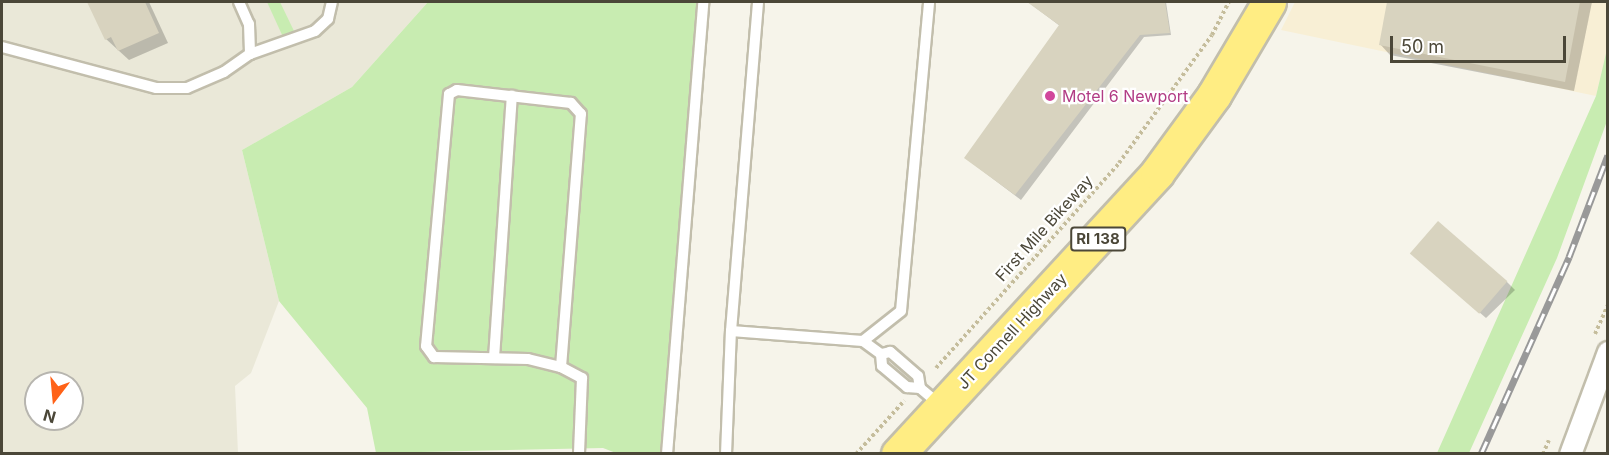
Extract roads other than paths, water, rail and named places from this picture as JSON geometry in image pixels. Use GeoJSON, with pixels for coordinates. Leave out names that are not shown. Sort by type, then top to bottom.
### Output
{"type":"FeatureCollection","features":[{"type":"Feature","properties":{"kind":"highway","name":"JT Connell Highway"},"geometry":{"type":"LineString","coordinates":[[898,453],[924,392],[1157,173],[1214,96],[1269,2]]}},
{"type":"Feature","properties":{"kind":"street"},"geometry":{"type":"LineString","coordinates":[[1570,453],[1608,352]]}},
{"type":"Feature","properties":{"kind":"lane"},"geometry":{"type":"LineString","coordinates":[[239,2],[249,24],[250,54]]}},
{"type":"Feature","properties":{"kind":"lane"},"geometry":{"type":"LineString","coordinates":[[2,47],[75,68],[174,89],[187,88],[224,72],[250,54],[315,30],[327,19],[332,2]]}},
{"type":"Feature","properties":{"kind":"lane"},"geometry":{"type":"LineString","coordinates":[[667,453],[703,2]]}},
{"type":"Feature","properties":{"kind":"lane"},"geometry":{"type":"LineString","coordinates":[[726,453],[731,331],[758,2]]}},
{"type":"Feature","properties":{"kind":"lane"},"geometry":{"type":"LineString","coordinates":[[863,341],[901,311],[929,2]]}},
{"type":"Feature","properties":{"kind":"lane"},"geometry":{"type":"LineString","coordinates":[[561,367],[581,114],[571,103],[457,90],[448,94],[426,346],[434,357],[528,358],[561,367],[582,378],[579,453]]}},
{"type":"Feature","properties":{"kind":"lane"},"geometry":{"type":"LineString","coordinates":[[494,358],[512,96]]}},
{"type":"Feature","properties":{"kind":"lane"},"geometry":{"type":"LineString","coordinates":[[731,331],[863,341],[881,354],[890,352],[918,376],[924,392]]}},
{"type":"Feature","properties":{"kind":"railway"},"geometry":{"type":"LineString","coordinates":[[1481,454],[1569,257],[1608,155]]}},
{"type":"Feature","properties":{"kind":"place","name":"Motel 6 Newport"},"geometry":{"type":"Point","coordinates":[1050,96]}}]}
